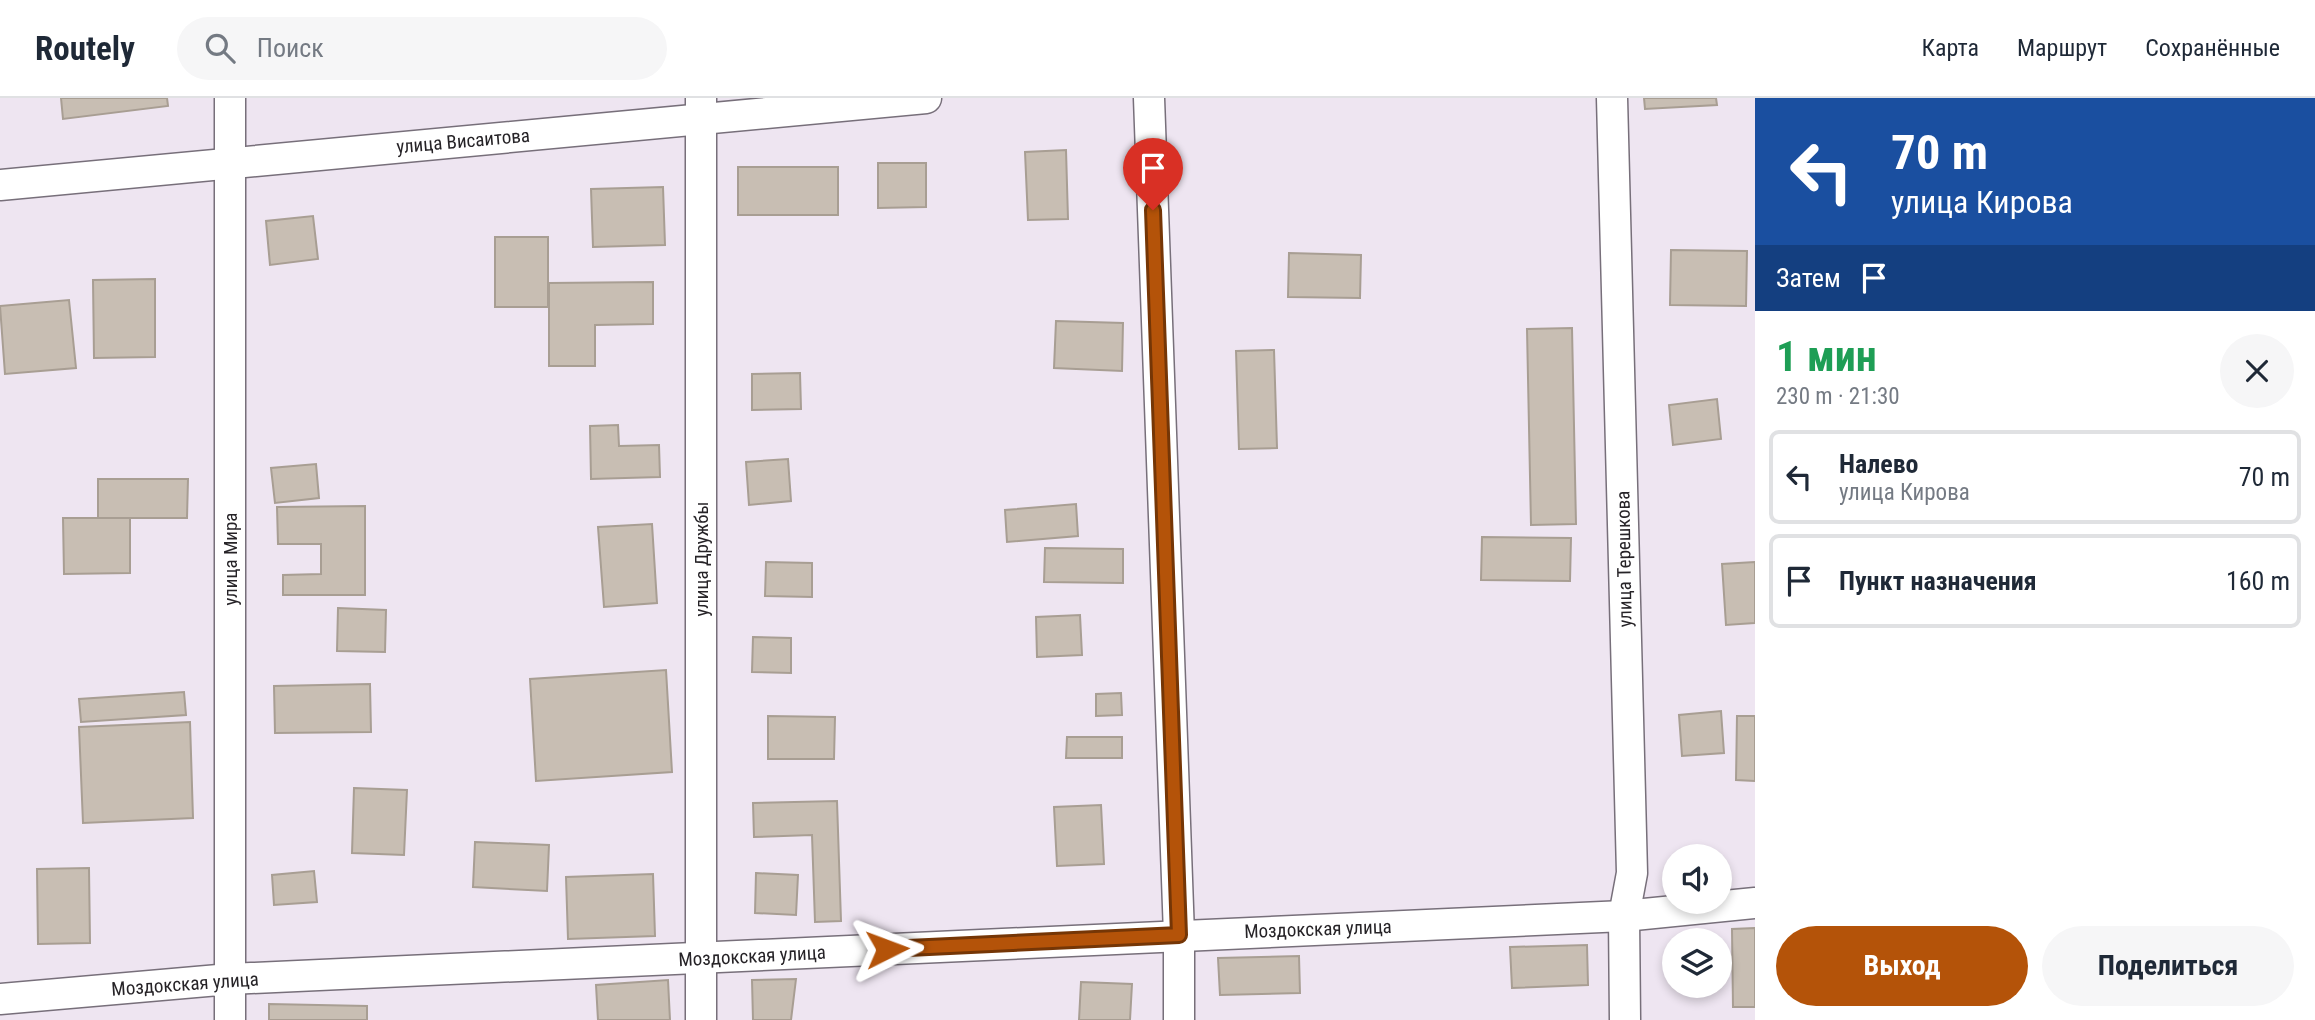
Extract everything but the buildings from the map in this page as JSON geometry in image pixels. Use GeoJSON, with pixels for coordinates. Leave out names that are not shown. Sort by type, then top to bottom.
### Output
{"type":"FeatureCollection","features":[{"type":"Feature","properties":{"kind":"street","name":"улица Мира"},"geometry":{"type":"LineString","coordinates":[[230,98],[230,1020]]}},
{"type":"Feature","properties":{"kind":"street","name":"улица Висаитова"},"geometry":{"type":"LineString","coordinates":[[0,185],[230,162],[701,108],[926,98]]}},
{"type":"Feature","properties":{"kind":"street"},"geometry":{"type":"LineString","coordinates":[[1149,98],[1179,935],[1179,1020]]}},
{"type":"Feature","properties":{"kind":"street","name":"улица Терешкова"},"geometry":{"type":"LineString","coordinates":[[1612,98],[1632,873],[1624,916],[1625,1020]]}},
{"type":"Feature","properties":{"kind":"street","name":"улица Дружбы"},"geometry":{"type":"LineString","coordinates":[[701,108],[701,1020]]}},
{"type":"Feature","properties":{"kind":"street","name":"Моздокская улица"},"geometry":{"type":"LineString","coordinates":[[0,999],[230,979],[1624,916],[1755,903]]}},
{"type":"Feature","properties":{"kind":"route"},"geometry":{"type":"LineString","coordinates":[[887,949],[1179,935],[1153,210]]}}]}
